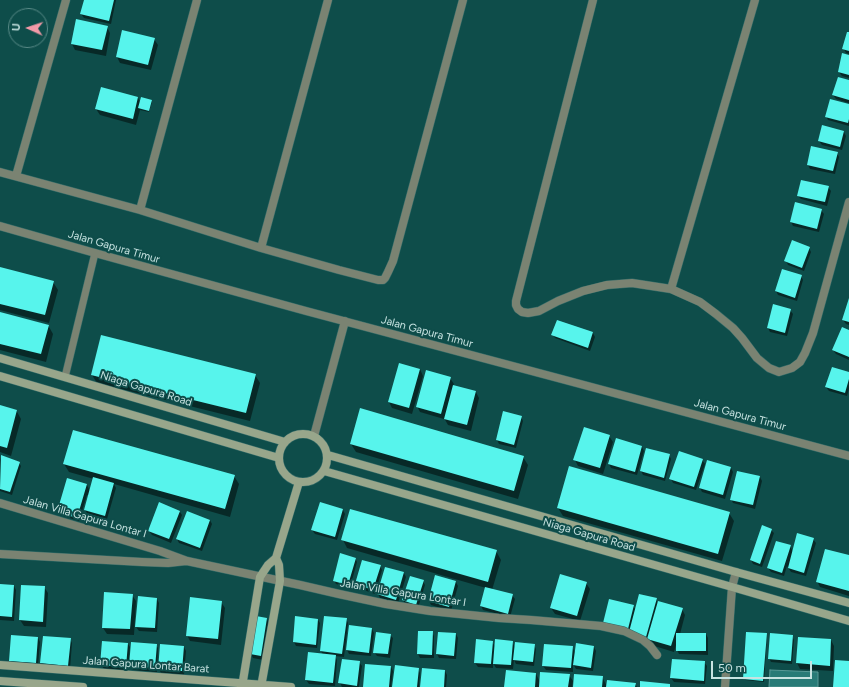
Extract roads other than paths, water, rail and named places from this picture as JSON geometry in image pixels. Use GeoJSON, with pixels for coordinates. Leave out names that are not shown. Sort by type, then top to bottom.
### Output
{"type":"FeatureCollection","features":[{"type":"Feature","properties":{"kind":"street"},"geometry":{"type":"LineString","coordinates":[[16,176],[66,0]]}},
{"type":"Feature","properties":{"kind":"street"},"geometry":{"type":"LineString","coordinates":[[140,210],[196,0]]}},
{"type":"Feature","properties":{"kind":"street"},"geometry":{"type":"LineString","coordinates":[[261,248],[328,0]]}},
{"type":"Feature","properties":{"kind":"street"},"geometry":{"type":"LineString","coordinates":[[0,172],[140,210],[261,248],[370,278],[383,280],[392,261],[463,0]]}},
{"type":"Feature","properties":{"kind":"street"},"geometry":{"type":"LineString","coordinates":[[593,0],[516,301],[518,309],[522,312],[528,313],[539,311],[583,290],[607,285],[632,283],[671,289],[700,302],[716,314],[733,328],[756,358],[769,368],[779,372],[792,368],[800,362],[813,333],[849,202]]}},
{"type":"Feature","properties":{"kind":"street"},"geometry":{"type":"LineString","coordinates":[[671,289],[755,0]]}},
{"type":"Feature","properties":{"kind":"street","name":"Jalan Gapura Timur"},"geometry":{"type":"LineString","coordinates":[[0,226],[345,321],[849,456]]}},
{"type":"Feature","properties":{"kind":"street"},"geometry":{"type":"LineString","coordinates":[[314,436],[345,321]]}},
{"type":"Feature","properties":{"kind":"street","name":"Niaga Gapura Road"},"geometry":{"type":"LineString","coordinates":[[0,358],[285,442]]}},
{"type":"Feature","properties":{"kind":"street"},"geometry":{"type":"LineString","coordinates":[[0,376],[279,458]]}},
{"type":"Feature","properties":{"kind":"street"},"geometry":{"type":"LineString","coordinates":[[298,434],[314,436],[321,441],[328,455],[327,464],[324,471],[313,480],[306,482],[299,482],[291,479],[285,474],[279,458],[285,442],[298,434]]}},
{"type":"Feature","properties":{"kind":"street","name":"Niaga Gapura Road"},"geometry":{"type":"LineString","coordinates":[[328,455],[849,603]]}},
{"type":"Feature","properties":{"kind":"street","name":"Niaga Gapura Road"},"geometry":{"type":"LineString","coordinates":[[324,471],[849,621]]}},
{"type":"Feature","properties":{"kind":"street"},"geometry":{"type":"LineString","coordinates":[[243,685],[260,577],[276,558],[299,482]]}},
{"type":"Feature","properties":{"kind":"street","name":"Jalan Villa Gapura Lontar I"},"geometry":{"type":"LineString","coordinates":[[0,503],[154,549],[187,561],[354,597],[430,611],[601,626],[624,631],[643,640],[657,655]]}},
{"type":"Feature","properties":{"kind":"street","name":"Jalan Villa Gapura Lontar I"},"geometry":{"type":"LineString","coordinates":[[0,554],[168,563],[187,561]]}},
{"type":"Feature","properties":{"kind":"street"},"geometry":{"type":"LineString","coordinates":[[261,686],[280,581],[276,558]]}},
{"type":"Feature","properties":{"kind":"street"},"geometry":{"type":"LineString","coordinates":[[725,687],[732,587],[736,572]]}},
{"type":"Feature","properties":{"kind":"street","name":"Jalan Gapura Lontar Barat"},"geometry":{"type":"LineString","coordinates":[[0,665],[243,685],[291,687]]}},
{"type":"Feature","properties":{"kind":"street"},"geometry":{"type":"LineString","coordinates":[[0,681],[83,687]]}},
{"type":"Feature","properties":{"kind":"lane"},"geometry":{"type":"LineString","coordinates":[[65,377],[95,253]]}},
{"type":"Feature","properties":{"kind":"water"},"geometry":{"type":"Polygon","coordinates":[[[770,670],[818,672],[818,687],[769,687],[770,670]]]}}]}
